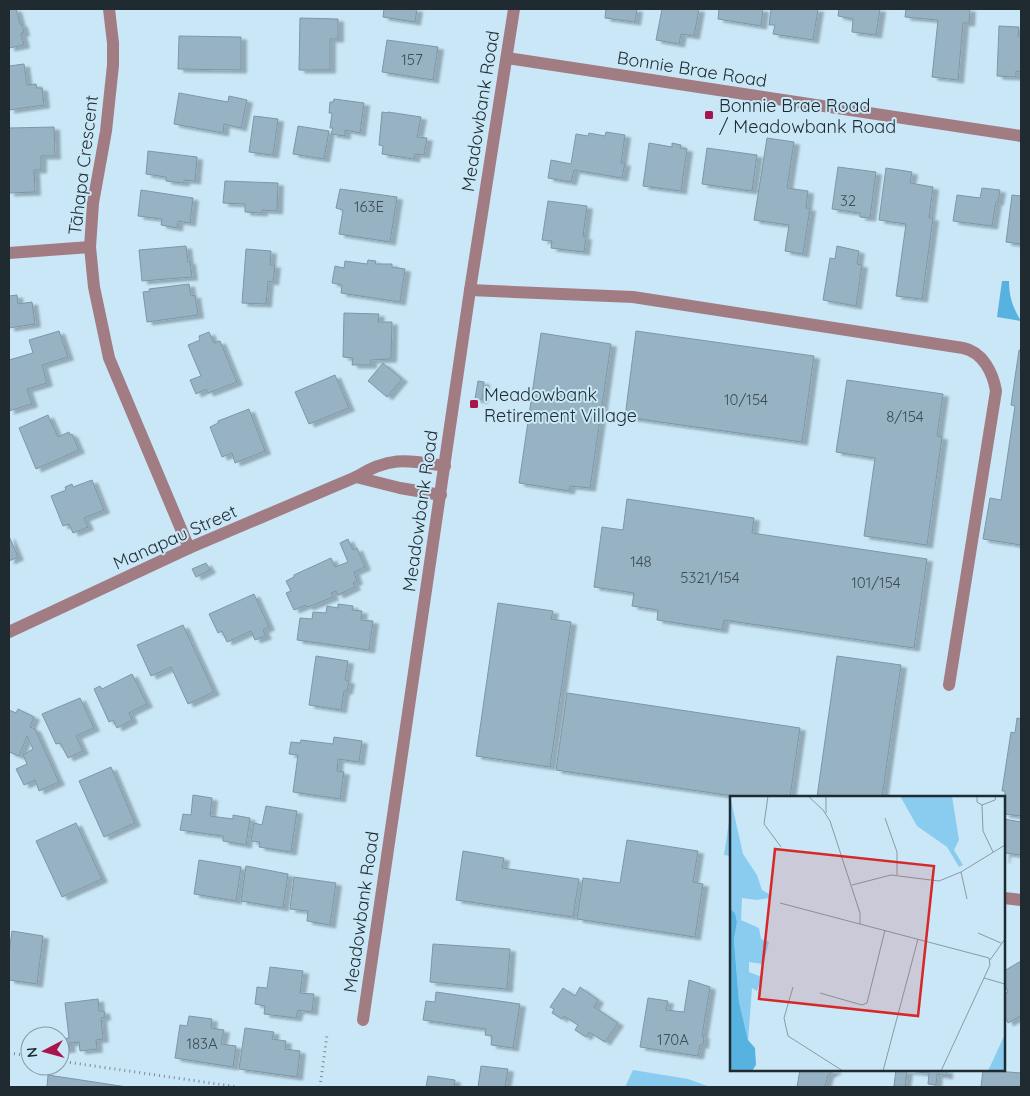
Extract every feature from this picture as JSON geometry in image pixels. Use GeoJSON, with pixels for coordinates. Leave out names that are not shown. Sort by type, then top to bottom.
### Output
{"type":"FeatureCollection","features":[{"type":"Feature","properties":{"kind":"street","name":"Tāhapa Crescent"},"geometry":{"type":"LineString","coordinates":[[109,9],[113,43],[110,98],[94,203],[90,246],[94,287],[109,358],[190,548]]}},
{"type":"Feature","properties":{"kind":"street","name":"Meadowbank Road"},"geometry":{"type":"LineString","coordinates":[[363,1020],[470,290],[514,9]]}},
{"type":"Feature","properties":{"kind":"street","name":"Bonnie Brae Road"},"geometry":{"type":"LineString","coordinates":[[507,58],[1021,136]]}},
{"type":"Feature","properties":{"kind":"street"},"geometry":{"type":"LineString","coordinates":[[9,253],[90,246]]}},
{"type":"Feature","properties":{"kind":"street"},"geometry":{"type":"LineString","coordinates":[[470,290],[633,297],[963,348],[979,356],[991,371],[996,391],[949,685]]}},
{"type":"Feature","properties":{"kind":"street","name":"Manapau Street"},"geometry":{"type":"LineString","coordinates":[[9,632],[190,548],[356,477],[370,468],[400,460],[412,460],[445,466]]}},
{"type":"Feature","properties":{"kind":"street"},"geometry":{"type":"LineString","coordinates":[[356,477],[400,488],[440,495]]}},
{"type":"Feature","properties":{"kind":"street"},"geometry":{"type":"LineString","coordinates":[[1005,898],[1021,900]]}},
{"type":"Feature","properties":{"kind":"path"},"geometry":{"type":"LineString","coordinates":[[320,1087],[327,1036]]}},
{"type":"Feature","properties":{"kind":"path"},"geometry":{"type":"LineString","coordinates":[[70,1062],[238,1087]]}},
{"type":"Feature","properties":{"kind":"shaded area"},"geometry":{"type":"Polygon","coordinates":[[[1002,281],[1009,281],[1012,302],[1021,321],[997,317],[1002,281]]]}},
{"type":"Feature","properties":{"kind":"shaded area"},"geometry":{"type":"Polygon","coordinates":[[[729,822],[730,856],[724,855],[729,822]]]}},
{"type":"Feature","properties":{"kind":"shaded area"},"geometry":{"type":"Polygon","coordinates":[[[633,1070],[688,1079],[710,1087],[625,1087],[633,1070]]]}},
{"type":"Feature","properties":{"kind":"building"},"geometry":{"type":"Polygon","coordinates":[[[9,9],[16,9],[24,33],[21,33],[24,45],[9,48],[9,9]]]}},
{"type":"Feature","properties":{"kind":"building"},"geometry":{"type":"Polygon","coordinates":[[[384,9],[417,9],[415,22],[383,17],[384,9]]]}},
{"type":"Feature","properties":{"kind":"building"},"geometry":{"type":"Polygon","coordinates":[[[606,9],[637,9],[635,22],[605,18],[606,9]]]}},
{"type":"Feature","properties":{"kind":"building"},"geometry":{"type":"Polygon","coordinates":[[[662,9],[699,9],[694,36],[681,34],[679,44],[656,40],[662,9]]]}},
{"type":"Feature","properties":{"kind":"building"},"geometry":{"type":"Polygon","coordinates":[[[719,9],[763,9],[761,26],[718,19],[719,9]]]}},
{"type":"Feature","properties":{"kind":"building"},"geometry":{"type":"Polygon","coordinates":[[[771,9],[818,9],[813,40],[773,34],[775,25],[769,25],[771,9]]]}},
{"type":"Feature","properties":{"kind":"building"},"geometry":{"type":"Polygon","coordinates":[[[839,9],[880,9],[876,35],[852,32],[853,19],[838,16],[839,9]]]}},
{"type":"Feature","properties":{"kind":"building"},"geometry":{"type":"Polygon","coordinates":[[[906,9],[970,9],[969,23],[963,23],[958,80],[932,77],[938,20],[905,17],[906,9]]]}},
{"type":"Feature","properties":{"kind":"building"},"geometry":{"type":"Polygon","coordinates":[[[300,18],[338,19],[338,39],[330,39],[330,70],[299,70],[300,18]]]}},
{"type":"Feature","properties":{"kind":"building"},"geometry":{"type":"Polygon","coordinates":[[[999,26],[1019,27],[1018,36],[1021,36],[1021,72],[1016,71],[1016,77],[997,76],[999,26]]]}},
{"type":"Feature","properties":{"kind":"building"},"geometry":{"type":"Polygon","coordinates":[[[179,36],[241,37],[241,70],[178,69],[179,36]]]}},
{"type":"Feature","properties":{"kind":"building"},"geometry":{"type":"Polygon","coordinates":[[[387,40],[438,47],[433,80],[382,72],[387,40]]]}},
{"type":"Feature","properties":{"kind":"building"},"geometry":{"type":"Polygon","coordinates":[[[24,64],[27,85],[36,84],[37,88],[42,88],[44,105],[9,110],[9,66],[24,64]]]}},
{"type":"Feature","properties":{"kind":"building"},"geometry":{"type":"Polygon","coordinates":[[[179,93],[228,102],[229,96],[247,100],[241,128],[224,124],[223,133],[174,124],[179,93]]]}},
{"type":"Feature","properties":{"kind":"building"},"geometry":{"type":"Polygon","coordinates":[[[334,99],[364,103],[360,133],[345,130],[345,136],[331,134],[333,128],[330,128],[332,113],[329,113],[330,102],[333,102],[334,99]]]}},
{"type":"Feature","properties":{"kind":"building"},"geometry":{"type":"Polygon","coordinates":[[[382,112],[421,117],[417,137],[427,138],[424,155],[415,154],[414,159],[382,154],[383,146],[379,145],[382,112]]]}},
{"type":"Feature","properties":{"kind":"building"},"geometry":{"type":"Polygon","coordinates":[[[254,116],[278,119],[273,155],[249,152],[254,116]]]}},
{"type":"Feature","properties":{"kind":"building"},"geometry":{"type":"Polygon","coordinates":[[[298,126],[329,131],[324,159],[293,154],[298,126]]]}},
{"type":"Feature","properties":{"kind":"building"},"geometry":{"type":"Polygon","coordinates":[[[54,127],[55,156],[41,156],[41,170],[34,170],[35,192],[9,193],[9,128],[54,127]]]}},
{"type":"Feature","properties":{"kind":"building"},"geometry":{"type":"Polygon","coordinates":[[[606,132],[625,135],[621,163],[625,163],[622,178],[574,170],[571,182],[548,178],[551,160],[571,164],[576,134],[588,136],[589,133],[605,136],[606,132]]]}},
{"type":"Feature","properties":{"kind":"building"},"geometry":{"type":"Polygon","coordinates":[[[767,138],[794,142],[787,188],[808,191],[806,208],[810,208],[803,254],[785,251],[789,225],[754,220],[767,138]]]}},
{"type":"Feature","properties":{"kind":"building"},"geometry":{"type":"Polygon","coordinates":[[[649,143],[672,147],[672,143],[681,145],[680,148],[687,149],[681,191],[643,186],[649,143]]]}},
{"type":"Feature","properties":{"kind":"building"},"geometry":{"type":"Polygon","coordinates":[[[707,148],[757,155],[752,191],[702,184],[707,148]]]}},
{"type":"Feature","properties":{"kind":"building"},"geometry":{"type":"Polygon","coordinates":[[[148,151],[197,157],[195,181],[184,180],[184,183],[166,181],[166,177],[146,174],[148,151]]]}},
{"type":"Feature","properties":{"kind":"building"},"geometry":{"type":"Polygon","coordinates":[[[838,167],[876,172],[870,218],[860,217],[860,213],[832,209],[838,167]]]}},
{"type":"Feature","properties":{"kind":"building"},"geometry":{"type":"Polygon","coordinates":[[[886,168],[912,172],[910,183],[933,187],[929,218],[933,218],[922,299],[896,296],[906,224],[879,220],[886,168]]]}},
{"type":"Feature","properties":{"kind":"building"},"geometry":{"type":"Polygon","coordinates":[[[225,181],[278,183],[277,211],[262,210],[262,213],[245,212],[245,204],[223,203],[225,181]]]}},
{"type":"Feature","properties":{"kind":"building"},"geometry":{"type":"Polygon","coordinates":[[[982,188],[1000,190],[992,226],[953,221],[957,195],[980,198],[982,188]]]}},
{"type":"Feature","properties":{"kind":"building"},"geometry":{"type":"Polygon","coordinates":[[[340,189],[397,197],[390,242],[339,234],[343,210],[336,208],[340,189]]]}},
{"type":"Feature","properties":{"kind":"building"},"geometry":{"type":"Polygon","coordinates":[[[141,190],[193,198],[190,223],[178,221],[177,228],[161,225],[162,219],[138,216],[141,190]]]}},
{"type":"Feature","properties":{"kind":"building"},"geometry":{"type":"Polygon","coordinates":[[[1012,195],[1021,196],[1021,244],[1006,242],[1012,195]]]}},
{"type":"Feature","properties":{"kind":"building"},"geometry":{"type":"Polygon","coordinates":[[[548,201],[587,206],[583,236],[586,237],[584,252],[551,248],[552,241],[542,240],[548,201]]]}},
{"type":"Feature","properties":{"kind":"building"},"geometry":{"type":"Polygon","coordinates":[[[186,246],[192,277],[142,281],[139,250],[186,246]]]}},
{"type":"Feature","properties":{"kind":"building"},"geometry":{"type":"Polygon","coordinates":[[[837,246],[859,251],[857,264],[862,265],[856,306],[823,300],[830,258],[835,259],[837,246]]]}},
{"type":"Feature","properties":{"kind":"building"},"geometry":{"type":"Polygon","coordinates":[[[246,249],[271,251],[270,265],[275,265],[273,282],[268,281],[266,304],[242,303],[246,249]]]}},
{"type":"Feature","properties":{"kind":"building"},"geometry":{"type":"Polygon","coordinates":[[[368,260],[376,261],[375,264],[392,264],[392,267],[405,269],[400,302],[341,293],[342,285],[332,283],[335,266],[344,268],[345,261],[367,264],[368,260]]]}},
{"type":"Feature","properties":{"kind":"building"},"geometry":{"type":"Polygon","coordinates":[[[189,284],[191,296],[195,295],[198,315],[147,322],[143,292],[150,291],[149,289],[189,284]]]}},
{"type":"Feature","properties":{"kind":"building"},"geometry":{"type":"Polygon","coordinates":[[[17,295],[18,304],[32,302],[35,324],[9,328],[9,296],[17,295]]]}},
{"type":"Feature","properties":{"kind":"building"},"geometry":{"type":"Polygon","coordinates":[[[344,313],[379,314],[378,322],[392,322],[391,359],[371,360],[371,365],[352,365],[353,358],[343,357],[344,313]]]}},
{"type":"Feature","properties":{"kind":"building"},"geometry":{"type":"Polygon","coordinates":[[[59,331],[68,357],[42,365],[47,383],[27,389],[32,404],[9,411],[9,360],[33,353],[29,340],[59,331]]]}},
{"type":"Feature","properties":{"kind":"building"},"geometry":{"type":"Polygon","coordinates":[[[636,331],[814,356],[802,442],[625,417],[636,331]]]}},
{"type":"Feature","properties":{"kind":"building"},"geometry":{"type":"Polygon","coordinates":[[[209,332],[214,343],[220,341],[237,382],[208,393],[206,389],[196,394],[190,380],[201,376],[188,345],[200,340],[199,336],[209,332]]]}},
{"type":"Feature","properties":{"kind":"building"},"geometry":{"type":"Polygon","coordinates":[[[541,333],[611,344],[590,488],[570,486],[569,491],[519,483],[541,333]]]}},
{"type":"Feature","properties":{"kind":"building"},"geometry":{"type":"Polygon","coordinates":[[[1019,350],[1021,350],[1021,545],[983,539],[990,498],[1001,500],[1015,406],[1011,405],[1019,350]]]}},
{"type":"Feature","properties":{"kind":"building"},"geometry":{"type":"Polygon","coordinates":[[[383,363],[402,379],[387,397],[368,381],[383,363]]]}},
{"type":"Feature","properties":{"kind":"building"},"geometry":{"type":"Polygon","coordinates":[[[335,375],[349,408],[309,424],[295,392],[335,375]]]}},
{"type":"Feature","properties":{"kind":"building"},"geometry":{"type":"Polygon","coordinates":[[[847,380],[943,394],[937,436],[942,437],[927,545],[864,536],[875,458],[836,452],[847,380]]]}},
{"type":"Feature","properties":{"kind":"building"},"geometry":{"type":"Polygon","coordinates":[[[478,381],[484,382],[482,400],[475,399],[478,381]]]}},
{"type":"Feature","properties":{"kind":"building"},"geometry":{"type":"Polygon","coordinates":[[[249,409],[265,451],[235,463],[232,453],[222,457],[210,427],[218,423],[218,421],[249,409]]]}},
{"type":"Feature","properties":{"kind":"building"},"geometry":{"type":"Polygon","coordinates":[[[48,415],[58,437],[69,432],[70,435],[72,434],[79,450],[36,469],[19,428],[48,415]]]}},
{"type":"Feature","properties":{"kind":"building"},"geometry":{"type":"Polygon","coordinates":[[[92,480],[104,510],[84,518],[88,527],[73,533],[69,524],[63,526],[51,496],[66,490],[65,487],[72,484],[73,487],[92,480]]]}},
{"type":"Feature","properties":{"kind":"building"},"geometry":{"type":"Polygon","coordinates":[[[627,499],[754,518],[752,533],[927,559],[914,648],[724,620],[722,630],[657,620],[658,610],[632,606],[634,593],[594,587],[602,527],[623,530],[627,499]]]}},
{"type":"Feature","properties":{"kind":"building"},"geometry":{"type":"Polygon","coordinates":[[[9,536],[18,557],[9,561],[9,536]]]}},
{"type":"Feature","properties":{"kind":"building"},"geometry":{"type":"Polygon","coordinates":[[[348,539],[353,550],[357,548],[365,567],[354,572],[357,581],[353,583],[355,587],[338,595],[336,591],[331,593],[333,597],[308,607],[306,605],[294,610],[286,593],[291,591],[286,581],[294,577],[294,575],[331,558],[335,567],[348,562],[340,543],[348,539]]]}},
{"type":"Feature","properties":{"kind":"building"},"geometry":{"type":"Polygon","coordinates":[[[206,563],[210,570],[196,577],[192,569],[206,563]]]}},
{"type":"Feature","properties":{"kind":"building"},"geometry":{"type":"Polygon","coordinates":[[[254,594],[269,627],[263,630],[266,636],[255,640],[251,631],[227,642],[222,631],[218,633],[209,614],[254,594]]]}},
{"type":"Feature","properties":{"kind":"building"},"geometry":{"type":"Polygon","coordinates":[[[498,603],[553,611],[551,619],[571,622],[550,767],[476,756],[498,603]]]}},
{"type":"Feature","properties":{"kind":"building"},"geometry":{"type":"Polygon","coordinates":[[[338,604],[353,606],[352,610],[362,611],[361,620],[373,621],[369,650],[297,640],[300,618],[312,619],[313,612],[326,613],[327,606],[338,608],[338,604]]]}},
{"type":"Feature","properties":{"kind":"building"},"geometry":{"type":"Polygon","coordinates":[[[183,625],[214,692],[188,704],[171,667],[151,676],[137,645],[183,625]]]}},
{"type":"Feature","properties":{"kind":"building"},"geometry":{"type":"Polygon","coordinates":[[[316,656],[348,661],[345,680],[349,681],[347,691],[344,691],[341,710],[309,705],[316,656]]]}},
{"type":"Feature","properties":{"kind":"building"},"geometry":{"type":"Polygon","coordinates":[[[837,656],[901,665],[882,796],[817,796],[837,656]]]}},
{"type":"Feature","properties":{"kind":"building"},"geometry":{"type":"Polygon","coordinates":[[[132,674],[147,704],[129,713],[132,720],[117,728],[113,720],[109,722],[94,689],[100,686],[102,689],[132,674]]]}},
{"type":"Feature","properties":{"kind":"building"},"geometry":{"type":"Polygon","coordinates":[[[567,693],[800,728],[790,796],[733,796],[556,770],[567,693]]]}},
{"type":"Feature","properties":{"kind":"building"},"geometry":{"type":"Polygon","coordinates":[[[80,698],[94,728],[76,736],[83,751],[68,758],[60,743],[56,744],[42,714],[80,698]]]}},
{"type":"Feature","properties":{"kind":"building"},"geometry":{"type":"Polygon","coordinates":[[[18,709],[34,717],[30,727],[35,729],[59,782],[39,791],[35,780],[24,785],[16,769],[27,764],[23,755],[33,749],[27,736],[19,756],[9,752],[9,710],[16,713],[18,709]]]}},
{"type":"Feature","properties":{"kind":"building"},"geometry":{"type":"Polygon","coordinates":[[[1017,718],[1021,719],[1021,816],[1005,814],[1005,791],[1002,791],[1011,732],[1015,733],[1017,718]]]}},
{"type":"Feature","properties":{"kind":"building"},"geometry":{"type":"Polygon","coordinates":[[[334,737],[362,741],[359,762],[338,759],[337,771],[344,772],[340,799],[293,792],[298,755],[289,754],[291,742],[300,743],[301,740],[333,744],[334,737]]]}},
{"type":"Feature","properties":{"kind":"building"},"geometry":{"type":"Polygon","coordinates":[[[111,767],[135,823],[104,837],[79,781],[111,767]]]}},
{"type":"Feature","properties":{"kind":"building"},"geometry":{"type":"Polygon","coordinates":[[[193,795],[212,798],[210,816],[233,819],[233,815],[250,818],[246,845],[223,841],[223,836],[180,830],[183,814],[191,815],[193,795]]]}},
{"type":"Feature","properties":{"kind":"building"},"geometry":{"type":"Polygon","coordinates":[[[266,806],[297,811],[291,852],[259,847],[260,842],[251,841],[254,823],[262,825],[266,806]]]}},
{"type":"Feature","properties":{"kind":"building"},"geometry":{"type":"Polygon","coordinates":[[[1005,819],[1021,822],[1021,855],[1005,853],[1005,819]]]}},
{"type":"Feature","properties":{"kind":"building"},"geometry":{"type":"Polygon","coordinates":[[[76,823],[102,879],[62,897],[36,841],[76,823]]]}},
{"type":"Feature","properties":{"kind":"building"},"geometry":{"type":"Polygon","coordinates":[[[627,840],[698,851],[693,882],[703,884],[695,937],[577,919],[583,878],[620,883],[627,840]]]}},
{"type":"Feature","properties":{"kind":"building"},"geometry":{"type":"Polygon","coordinates":[[[463,851],[504,858],[502,868],[579,879],[573,917],[456,900],[463,851]]]}},
{"type":"Feature","properties":{"kind":"building"},"geometry":{"type":"Polygon","coordinates":[[[199,860],[241,867],[236,901],[194,894],[199,860]]]}},
{"type":"Feature","properties":{"kind":"building"},"geometry":{"type":"Polygon","coordinates":[[[246,866],[288,874],[283,908],[241,901],[246,866]]]}},
{"type":"Feature","properties":{"kind":"building"},"geometry":{"type":"Polygon","coordinates":[[[294,877],[336,883],[330,925],[307,921],[308,911],[290,909],[294,877]]]}},
{"type":"Feature","properties":{"kind":"building"},"geometry":{"type":"Polygon","coordinates":[[[12,931],[43,936],[37,984],[9,980],[9,953],[12,931]]]}},
{"type":"Feature","properties":{"kind":"building"},"geometry":{"type":"Polygon","coordinates":[[[433,944],[510,949],[507,989],[430,982],[433,944]]]}},
{"type":"Feature","properties":{"kind":"building"},"geometry":{"type":"Polygon","coordinates":[[[1021,961],[1021,1019],[1020,1016],[1008,1023],[1005,1017],[1005,994],[1008,992],[1005,986],[1005,970],[1021,961]]]}},
{"type":"Feature","properties":{"kind":"building"},"geometry":{"type":"Polygon","coordinates":[[[270,967],[303,971],[300,993],[314,994],[312,1012],[298,1010],[296,1018],[264,1014],[265,1006],[255,1004],[257,987],[267,988],[270,967]]]}},
{"type":"Feature","properties":{"kind":"building"},"geometry":{"type":"Polygon","coordinates":[[[689,980],[710,987],[702,1036],[704,1036],[703,1045],[700,1045],[698,1056],[640,1047],[648,998],[668,1001],[666,1010],[684,1012],[689,980]]]}},
{"type":"Feature","properties":{"kind":"building"},"geometry":{"type":"Polygon","coordinates":[[[580,987],[598,1000],[594,1007],[618,1023],[605,1042],[589,1032],[586,1037],[575,1030],[578,1025],[564,1016],[562,1019],[552,1013],[554,1009],[550,1007],[563,988],[575,996],[580,987]]]}},
{"type":"Feature","properties":{"kind":"building"},"geometry":{"type":"Polygon","coordinates":[[[436,992],[520,1004],[513,1048],[491,1045],[492,1036],[485,1035],[486,1029],[423,1020],[426,1001],[435,1002],[436,992]]]}},
{"type":"Feature","properties":{"kind":"building"},"geometry":{"type":"Polygon","coordinates":[[[98,999],[99,1011],[104,1011],[105,1017],[101,1018],[103,1039],[96,1040],[97,1049],[80,1051],[79,1042],[70,1043],[70,1026],[68,1026],[65,1003],[98,999]]]}},
{"type":"Feature","properties":{"kind":"building"},"geometry":{"type":"Polygon","coordinates":[[[189,1016],[212,1019],[211,1028],[224,1030],[221,1044],[236,1046],[233,1067],[175,1058],[180,1025],[187,1026],[189,1016]]]}},
{"type":"Feature","properties":{"kind":"building"},"geometry":{"type":"Polygon","coordinates":[[[245,1028],[274,1032],[272,1039],[286,1041],[285,1049],[300,1051],[297,1077],[239,1069],[245,1028]]]}},
{"type":"Feature","properties":{"kind":"building"},"geometry":{"type":"Polygon","coordinates":[[[481,1066],[508,1069],[505,1087],[478,1087],[481,1066]]]}},
{"type":"Feature","properties":{"kind":"building"},"geometry":{"type":"Polygon","coordinates":[[[800,1071],[834,1071],[828,1075],[825,1087],[797,1087],[800,1071]]]}},
{"type":"Feature","properties":{"kind":"building"},"geometry":{"type":"Polygon","coordinates":[[[896,1071],[907,1071],[905,1087],[894,1086],[896,1071]]]}},
{"type":"Feature","properties":{"kind":"building"},"geometry":{"type":"Polygon","coordinates":[[[907,1071],[947,1071],[947,1076],[937,1074],[936,1085],[928,1084],[929,1073],[907,1071]]]}},
{"type":"Feature","properties":{"kind":"building"},"geometry":{"type":"Polygon","coordinates":[[[983,1071],[1021,1073],[1021,1087],[981,1087],[983,1071]]]}},
{"type":"Feature","properties":{"kind":"building"},"geometry":{"type":"Polygon","coordinates":[[[48,1076],[55,1076],[127,1087],[47,1087],[48,1076]]]}},
{"type":"Feature","properties":{"kind":"building"},"geometry":{"type":"Polygon","coordinates":[[[428,1076],[455,1080],[454,1087],[426,1087],[428,1076]]]}},
{"type":"Feature","properties":{"kind":"place","name":"Bonnie Brae Road / Meadowbank Road"},"geometry":{"type":"Point","coordinates":[709,115]}},
{"type":"Feature","properties":{"kind":"place","name":"Meadowbank Retirement Village"},"geometry":{"type":"Point","coordinates":[474,404]}}]}
